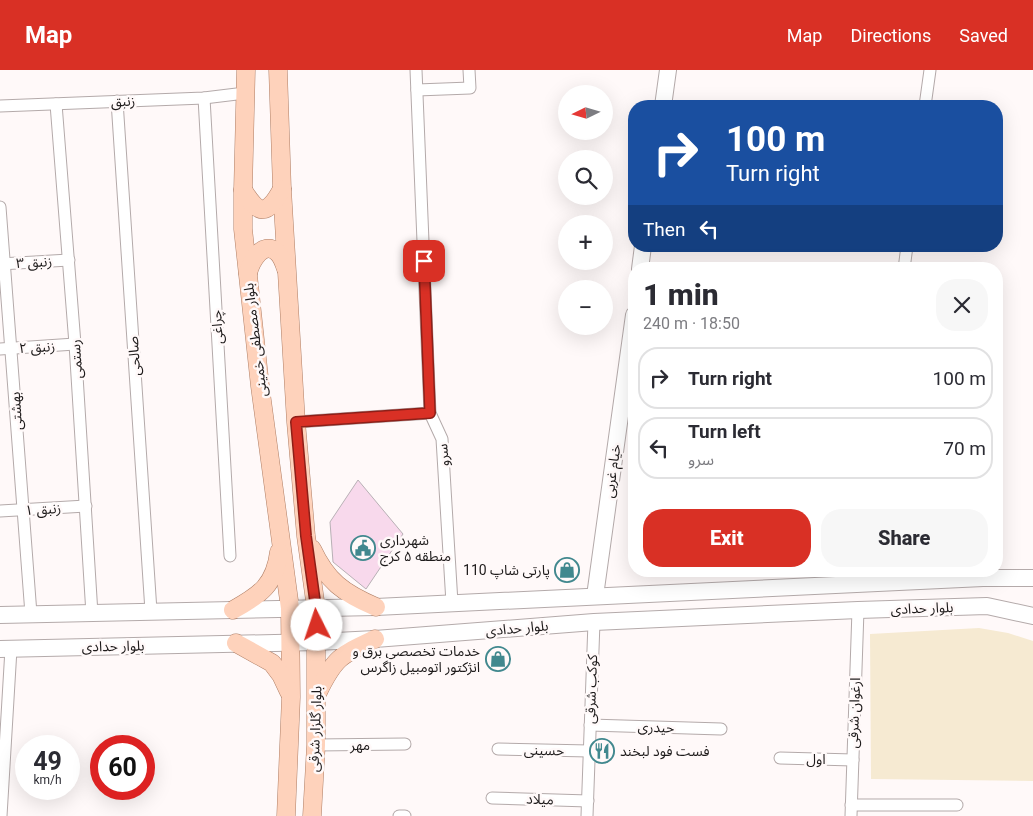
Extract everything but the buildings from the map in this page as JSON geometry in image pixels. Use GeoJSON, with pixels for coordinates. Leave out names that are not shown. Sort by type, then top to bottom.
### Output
{"type":"FeatureCollection","features":[{"type":"Feature","properties":{"kind":"main road","name":"بلوار مصطفی خمینی"},"geometry":{"type":"LineString","coordinates":[[246,70],[244,229],[260,386],[290,608]]}},
{"type":"Feature","properties":{"kind":"main road"},"geometry":{"type":"LineString","coordinates":[[278,70],[286,270],[296,422],[306,536],[316,608]]}},
{"type":"Feature","properties":{"kind":"main road"},"geometry":{"type":"LineString","coordinates":[[664,100],[668,70]]}},
{"type":"Feature","properties":{"kind":"main road"},"geometry":{"type":"LineString","coordinates":[[243,190],[252,205],[261,210],[275,202],[282,189]]}},
{"type":"Feature","properties":{"kind":"main road"},"geometry":{"type":"LineString","coordinates":[[248,274],[251,263],[256,256],[260,252],[272,249],[278,252],[286,270]]}},
{"type":"Feature","properties":{"kind":"main road","name":"خیام غربی"},"geometry":{"type":"LineString","coordinates":[[595,596],[628,358]]}},
{"type":"Feature","properties":{"kind":"main road"},"geometry":{"type":"LineString","coordinates":[[306,536],[328,578],[354,598],[376,607]]}},
{"type":"Feature","properties":{"kind":"main road"},"geometry":{"type":"LineString","coordinates":[[233,610],[255,598],[270,583],[278,563],[281,537]]}},
{"type":"Feature","properties":{"kind":"main road","name":"بلوار حدادی"},"geometry":{"type":"LineString","coordinates":[[0,615],[376,607],[595,596],[864,577],[1033,578]]}},
{"type":"Feature","properties":{"kind":"main road","name":"بلوار حدادی"},"geometry":{"type":"LineString","coordinates":[[5,649],[317,642],[594,622],[858,610],[987,606],[1033,616]]}},
{"type":"Feature","properties":{"kind":"main road","name":"بلوار گلزار شرقی"},"geometry":{"type":"LineString","coordinates":[[286,816],[291,697],[290,608]]}},
{"type":"Feature","properties":{"kind":"main road","name":"بلوار گلزار شرقی"},"geometry":{"type":"LineString","coordinates":[[312,816],[317,695],[316,608]]}},
{"type":"Feature","properties":{"kind":"main road"},"geometry":{"type":"LineString","coordinates":[[317,695],[335,663],[346,652],[375,639]]}},
{"type":"Feature","properties":{"kind":"main road"},"geometry":{"type":"LineString","coordinates":[[236,643],[272,663],[281,675],[291,697]]}},
{"type":"Feature","properties":{"kind":"street","name":"سرو"},"geometry":{"type":"LineString","coordinates":[[416,70],[430,413],[442,439],[452,603]]}},
{"type":"Feature","properties":{"kind":"street"},"geometry":{"type":"LineString","coordinates":[[417,90],[470,88],[469,70]]}},
{"type":"Feature","properties":{"kind":"street"},"geometry":{"type":"LineString","coordinates":[[926,100],[930,70]]}},
{"type":"Feature","properties":{"kind":"street","name":"زنبق"},"geometry":{"type":"LineString","coordinates":[[0,106],[204,98],[245,93]]}},
{"type":"Feature","properties":{"kind":"street","name":"چراغی"},"geometry":{"type":"LineString","coordinates":[[204,98],[230,556]]}},
{"type":"Feature","properties":{"kind":"street","name":"صالحی"},"geometry":{"type":"LineString","coordinates":[[117,101],[151,611]]}},
{"type":"Feature","properties":{"kind":"street","name":"رستمی"},"geometry":{"type":"LineString","coordinates":[[56,104],[75,344],[92,614]]}},
{"type":"Feature","properties":{"kind":"street","name":"بهشتی"},"geometry":{"type":"LineString","coordinates":[[0,207],[6,348],[31,614]]}},
{"type":"Feature","properties":{"kind":"street","name":"زنبق ۳"},"geometry":{"type":"LineString","coordinates":[[2,264],[69,260]]}},
{"type":"Feature","properties":{"kind":"street","name":"زنبق ۲"},"geometry":{"type":"LineString","coordinates":[[6,348],[75,344]]}},
{"type":"Feature","properties":{"kind":"street"},"geometry":{"type":"LineString","coordinates":[[296,422],[430,413]]}},
{"type":"Feature","properties":{"kind":"street","name":"زنبق ۱"},"geometry":{"type":"LineString","coordinates":[[0,511],[86,506]]}},
{"type":"Feature","properties":{"kind":"street","name":"ارغوان شرقی"},"geometry":{"type":"LineString","coordinates":[[851,810],[858,610]]}},
{"type":"Feature","properties":{"kind":"street","name":"کوکب شرقی"},"geometry":{"type":"LineString","coordinates":[[587,816],[594,622]]}},
{"type":"Feature","properties":{"kind":"street"},"geometry":{"type":"LineString","coordinates":[[1,816],[5,649]]}},
{"type":"Feature","properties":{"kind":"street","name":"حیدری"},"geometry":{"type":"LineString","coordinates":[[590,725],[721,729]]}},
{"type":"Feature","properties":{"kind":"street","name":"مهر"},"geometry":{"type":"LineString","coordinates":[[316,745],[405,744]]}},
{"type":"Feature","properties":{"kind":"street","name":"حسینی"},"geometry":{"type":"LineString","coordinates":[[498,748],[589,751]]}},
{"type":"Feature","properties":{"kind":"street","name":"اول"},"geometry":{"type":"LineString","coordinates":[[780,758],[853,760]]}},
{"type":"Feature","properties":{"kind":"street","name":"میلاد"},"geometry":{"type":"LineString","coordinates":[[492,798],[588,801]]}},
{"type":"Feature","properties":{"kind":"street"},"geometry":{"type":"LineString","coordinates":[[851,810],[957,805]]}},
{"type":"Feature","properties":{"kind":"street"},"geometry":{"type":"LineString","coordinates":[[399,816],[405,816]]}},
{"type":"Feature","properties":{"kind":"shaded area"},"geometry":{"type":"Polygon","coordinates":[[[979,628],[1008,633],[1033,641],[1033,781],[871,779],[870,634],[979,628]]]}},
{"type":"Feature","properties":{"kind":"place","name":"شهرداری منطقه ۵ کرج"},"geometry":{"type":"Point","coordinates":[363,548]}},
{"type":"Feature","properties":{"kind":"place","name":"پارتی شاپ 110"},"geometry":{"type":"Point","coordinates":[567,570]}},
{"type":"Feature","properties":{"kind":"place","name":"خدمات تخصصی برق و انژکتور اتومبیل زاگرس"},"geometry":{"type":"Point","coordinates":[498,659]}},
{"type":"Feature","properties":{"kind":"place","name":"فست فود لبخند"},"geometry":{"type":"Point","coordinates":[602,751]}},
{"type":"Feature","properties":{"kind":"route"},"geometry":{"type":"LineString","coordinates":[[317,625],[306,536],[296,422],[430,413],[424,261]]}}]}
